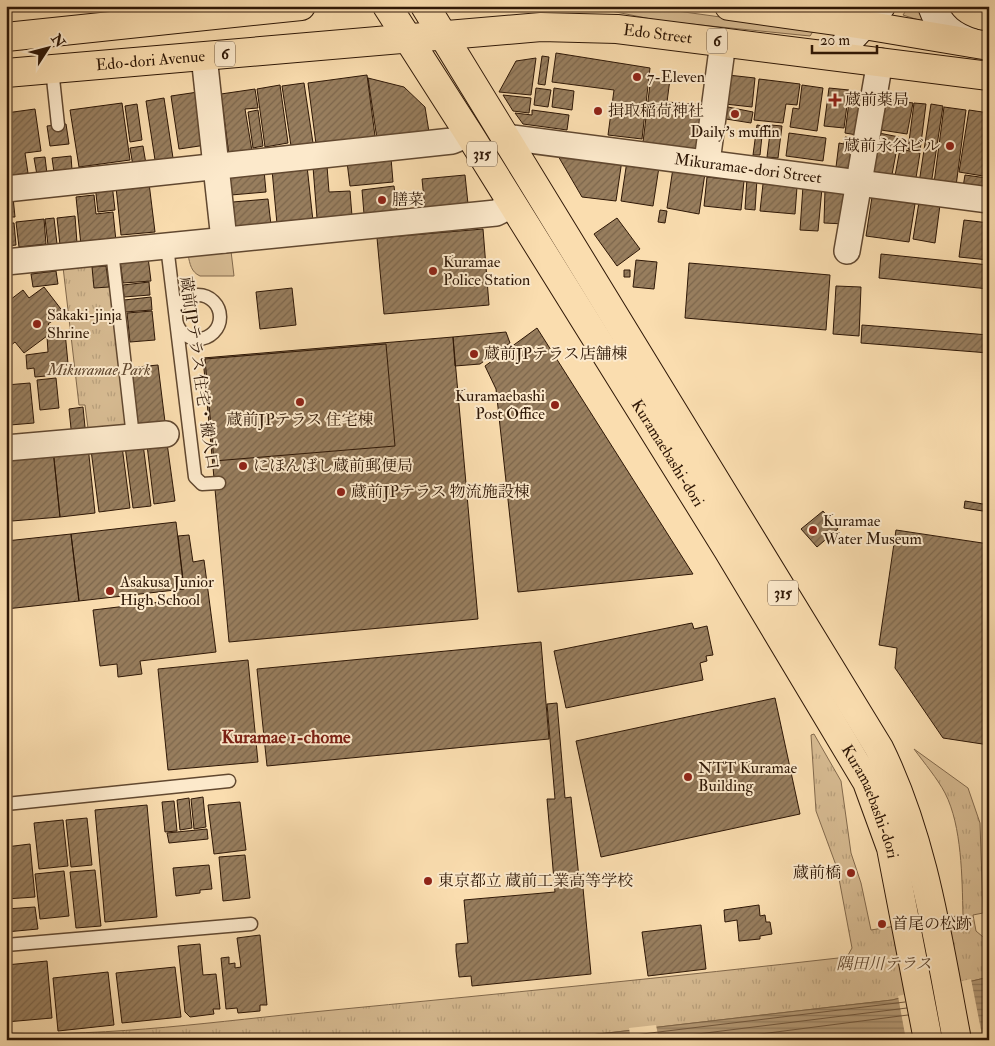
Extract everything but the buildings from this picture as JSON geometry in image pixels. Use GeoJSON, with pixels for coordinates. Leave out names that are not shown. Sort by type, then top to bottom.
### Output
{"type":"FeatureCollection","features":[{"type":"Feature","properties":{"kind":"main road"},"geometry":{"type":"LineString","coordinates":[[6,37],[301,6]]}},
{"type":"Feature","properties":{"kind":"main road","name":"Kuramaebashi-dori"},"geometry":{"type":"LineString","coordinates":[[387,6],[469,134],[867,782],[891,848],[928,1040]]}},
{"type":"Feature","properties":{"kind":"main road","name":"Kuramaebashi-dori"},"geometry":{"type":"LineString","coordinates":[[425,6],[879,748],[897,783],[912,824],[957,1040]]}},
{"type":"Feature","properties":{"kind":"main road","name":"6"},"geometry":{"type":"LineString","coordinates":[[729,6],[872,16],[981,44]]}},
{"type":"Feature","properties":{"kind":"main road"},"geometry":{"type":"LineString","coordinates":[[932,6],[939,21],[948,31],[960,39],[981,44]]}},
{"type":"Feature","properties":{"kind":"main road"},"geometry":{"type":"LineString","coordinates":[[823,54],[842,48],[872,16]]}},
{"type":"Feature","properties":{"kind":"main road","name":"Edo Street"},"geometry":{"type":"LineString","coordinates":[[444,36],[541,27],[617,29],[989,76]]}},
{"type":"Feature","properties":{"kind":"main road","name":"Edo-dori Avenue"},"geometry":{"type":"LineString","coordinates":[[6,73],[444,36]]}},
{"type":"Feature","properties":{"kind":"street"},"geometry":{"type":"LineString","coordinates":[[707,162],[723,42]]}},
{"type":"Feature","properties":{"kind":"street"},"geometry":{"type":"LineString","coordinates":[[204,56],[209,85],[215,165],[224,240]]}},
{"type":"Feature","properties":{"kind":"street"},"geometry":{"type":"LineString","coordinates":[[847,250],[880,61]]}},
{"type":"Feature","properties":{"kind":"street"},"geometry":{"type":"LineString","coordinates":[[6,189],[452,141],[469,134]]}},
{"type":"Feature","properties":{"kind":"street","name":"Mikuramae-dori Street"},"geometry":{"type":"LineString","coordinates":[[506,137],[989,200]]}},
{"type":"Feature","properties":{"kind":"street"},"geometry":{"type":"LineString","coordinates":[[6,262],[496,213],[512,205]]}},
{"type":"Feature","properties":{"kind":"street"},"geometry":{"type":"LineString","coordinates":[[6,448],[166,434]]}},
{"type":"Feature","properties":{"kind":"lane"},"geometry":{"type":"LineString","coordinates":[[52,69],[58,125]]}},
{"type":"Feature","properties":{"kind":"lane","name":"蔵前JPテラス 住宅・搬入口"},"geometry":{"type":"LineString","coordinates":[[166,246],[195,477],[202,484],[219,483]]}},
{"type":"Feature","properties":{"kind":"lane"},"geometry":{"type":"LineString","coordinates":[[112,251],[133,437]]}},
{"type":"Feature","properties":{"kind":"lane"},"geometry":{"type":"LineString","coordinates":[[171,284],[186,292],[211,298],[219,310],[219,324],[216,331],[204,338],[178,342]]}},
{"type":"Feature","properties":{"kind":"lane"},"geometry":{"type":"LineString","coordinates":[[196,294],[189,296],[178,306],[176,321],[183,333],[196,339],[204,338]]}},
{"type":"Feature","properties":{"kind":"lane"},"geometry":{"type":"LineString","coordinates":[[6,804],[229,781]]}},
{"type":"Feature","properties":{"kind":"lane"},"geometry":{"type":"LineString","coordinates":[[6,945],[251,924]]}},
{"type":"Feature","properties":{"kind":"green space"},"geometry":{"type":"Polygon","coordinates":[[[586,6],[641,6],[814,30],[810,36],[661,21],[586,6]]]}},
{"type":"Feature","properties":{"kind":"green space"},"geometry":{"type":"Polygon","coordinates":[[[909,6],[922,6],[931,24],[903,15],[909,6]]]}},
{"type":"Feature","properties":{"kind":"green space"},"geometry":{"type":"Polygon","coordinates":[[[231,251],[234,276],[200,276],[190,265],[188,255],[231,251]]]}},
{"type":"Feature","properties":{"kind":"green space","name":"Mikuramae Park"},"geometry":{"type":"Polygon","coordinates":[[[109,262],[129,432],[89,436],[85,405],[79,405],[63,267],[109,262]]]}},
{"type":"Feature","properties":{"kind":"green space","name":"隅田川テラス"},"geometry":{"type":"Polygon","coordinates":[[[814,734],[841,781],[851,853],[861,883],[871,930],[963,915],[960,852],[951,806],[938,782],[914,749],[968,788],[980,823],[983,913],[973,915],[976,931],[989,942],[989,977],[892,1000],[547,1040],[6,1040],[6,1033],[86,1033],[165,1027],[847,957],[852,948],[837,868],[816,811],[811,735],[814,734]]]}},
{"type":"Feature","properties":{"kind":"water"},"geometry":{"type":"Polygon","coordinates":[[[989,977],[989,1040],[547,1040],[892,1000],[989,977]]]}},
{"type":"Feature","properties":{"kind":"pier"},"geometry":{"type":"Polygon","coordinates":[[[971,979],[983,1040],[906,1040],[898,996],[971,979]]]}},
{"type":"Feature","properties":{"kind":"pier"},"geometry":{"type":"Polygon","coordinates":[[[656,1025],[659,1040],[631,1040],[629,1028],[656,1025]]]}},
{"type":"Feature","properties":{"kind":"place","name":"7-Eleven"},"geometry":{"type":"Point","coordinates":[637,77]}},
{"type":"Feature","properties":{"kind":"place","name":"蔵前薬局"},"geometry":{"type":"Point","coordinates":[835,100]}},
{"type":"Feature","properties":{"kind":"place","name":"揖取稲荷神社"},"geometry":{"type":"Point","coordinates":[598,111]}},
{"type":"Feature","properties":{"kind":"place","name":"Daily’s muffin"},"geometry":{"type":"Point","coordinates":[735,114]}},
{"type":"Feature","properties":{"kind":"place","name":"蔵前永谷ビル"},"geometry":{"type":"Point","coordinates":[950,146]}},
{"type":"Feature","properties":{"kind":"place","name":"膳菜"},"geometry":{"type":"Point","coordinates":[382,200]}},
{"type":"Feature","properties":{"kind":"place","name":"Kuramae Police Station"},"geometry":{"type":"Point","coordinates":[433,271]}},
{"type":"Feature","properties":{"kind":"place","name":"Sakaki-jinja Shrine"},"geometry":{"type":"Point","coordinates":[37,324]}},
{"type":"Feature","properties":{"kind":"place","name":"蔵前JPテラス店舗棟"},"geometry":{"type":"Point","coordinates":[474,354]}},
{"type":"Feature","properties":{"kind":"place","name":"蔵前JPテラス 住宅棟"},"geometry":{"type":"Point","coordinates":[300,402]}},
{"type":"Feature","properties":{"kind":"place","name":"Kuramaebashi Post Office"},"geometry":{"type":"Point","coordinates":[555,405]}},
{"type":"Feature","properties":{"kind":"place","name":"にほんばし蔵前郵便局"},"geometry":{"type":"Point","coordinates":[243,466]}},
{"type":"Feature","properties":{"kind":"place","name":"蔵前JPテラス 物流施設棟"},"geometry":{"type":"Point","coordinates":[341,492]}},
{"type":"Feature","properties":{"kind":"place","name":"Kuramae Water Museum"},"geometry":{"type":"Point","coordinates":[813,530]}},
{"type":"Feature","properties":{"kind":"place","name":"Asakusa Junior High School"},"geometry":{"type":"Point","coordinates":[110,591]}},
{"type":"Feature","properties":{"kind":"place","name":"NTT Kuramae Building"},"geometry":{"type":"Point","coordinates":[688,777]}},
{"type":"Feature","properties":{"kind":"place","name":"蔵前橋"},"geometry":{"type":"Point","coordinates":[851,873]}},
{"type":"Feature","properties":{"kind":"place","name":"東京都立 蔵前工業高等学校"},"geometry":{"type":"Point","coordinates":[428,881]}},
{"type":"Feature","properties":{"kind":"place","name":"首尾の松跡"},"geometry":{"type":"Point","coordinates":[882,924]}},
{"type":"Feature","properties":{"kind":"district","name":"Kuramae 1-chome"},"geometry":{"type":"Point","coordinates":[286,737]}}]}
